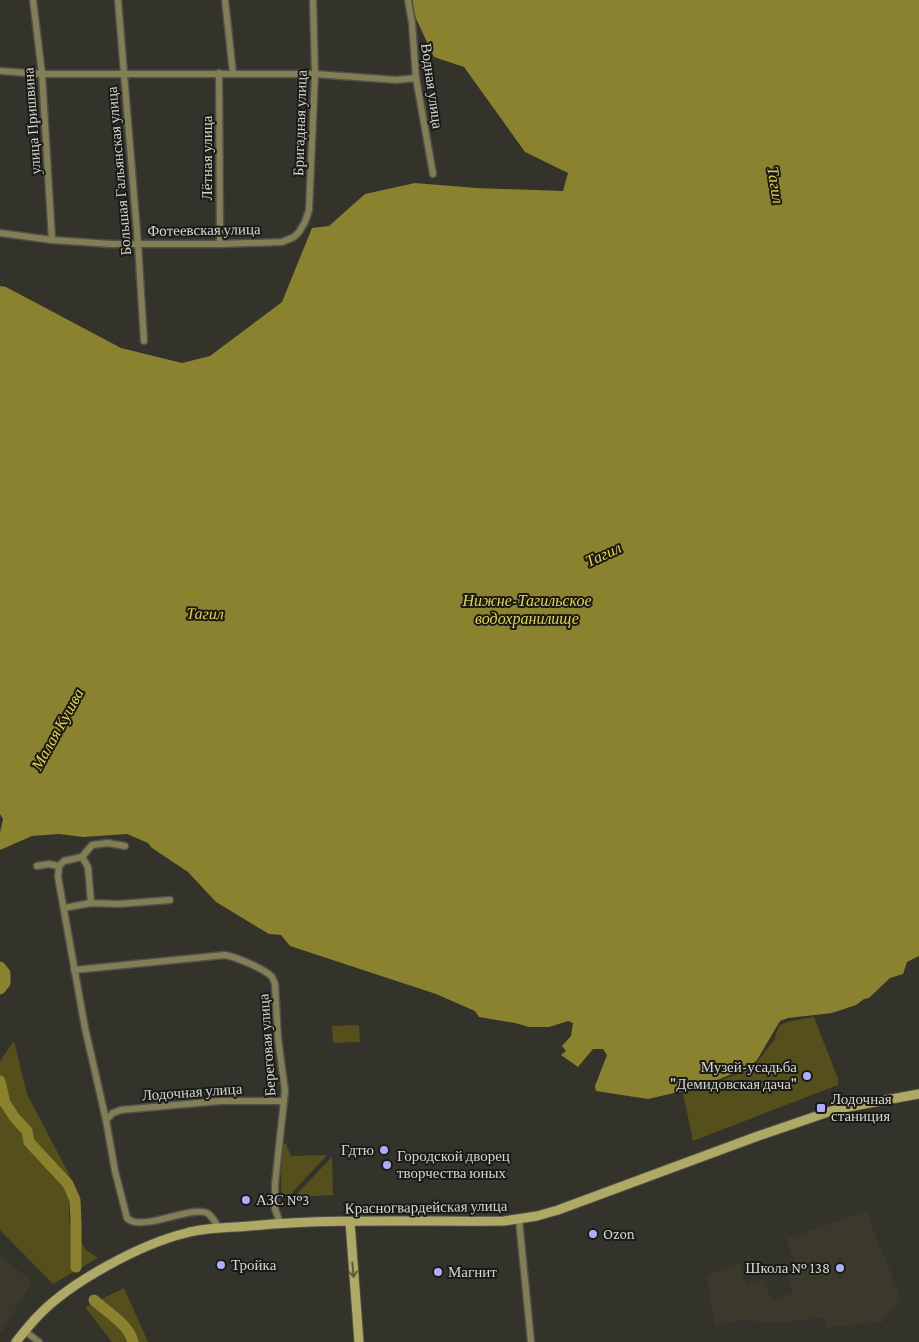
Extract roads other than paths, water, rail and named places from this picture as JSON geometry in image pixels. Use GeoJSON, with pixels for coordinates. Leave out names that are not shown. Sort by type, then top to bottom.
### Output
{"type":"FeatureCollection","features":[{"type":"Feature","properties":{"kind":"main road","name":"Красногвардейская улица"},"geometry":{"type":"LineString","coordinates":[[16,1342],[39,1315],[55,1301],[101,1270],[152,1244],[186,1232],[280,1223],[519,1220],[558,1210],[752,1138],[852,1105],[919,1094]]}},
{"type":"Feature","properties":{"kind":"main road"},"geometry":{"type":"LineString","coordinates":[[350,1222],[359,1342]]}},
{"type":"Feature","properties":{"kind":"street","name":"улица Пришвина"},"geometry":{"type":"LineString","coordinates":[[33,0],[42,74],[52,240]]}},
{"type":"Feature","properties":{"kind":"street","name":"Большая Гальянская улица"},"geometry":{"type":"LineString","coordinates":[[118,0],[144,341]]}},
{"type":"Feature","properties":{"kind":"street"},"geometry":{"type":"LineString","coordinates":[[225,0],[232,73]]}},
{"type":"Feature","properties":{"kind":"street","name":"Бригадная улица"},"geometry":{"type":"LineString","coordinates":[[289,240],[299,232],[310,210],[314,74],[313,0]]}},
{"type":"Feature","properties":{"kind":"street","name":"Водная улица"},"geometry":{"type":"LineString","coordinates":[[408,0],[416,78],[433,174]]}},
{"type":"Feature","properties":{"kind":"street"},"geometry":{"type":"LineString","coordinates":[[0,71],[42,74],[314,74],[397,80],[416,78]]}},
{"type":"Feature","properties":{"kind":"street","name":"Лётная улица"},"geometry":{"type":"LineString","coordinates":[[219,73],[220,244]]}},
{"type":"Feature","properties":{"kind":"street","name":"Фотеевская улица"},"geometry":{"type":"LineString","coordinates":[[0,233],[52,240],[110,244],[220,244],[282,242],[289,240]]}},
{"type":"Feature","properties":{"kind":"street"},"geometry":{"type":"LineString","coordinates":[[125,846],[92,845],[82,857],[64,861],[59,866],[58,877],[85,1028],[117,1179],[125,1211],[131,1222],[150,1222],[204,1212],[212,1217],[219,1229]]}},
{"type":"Feature","properties":{"kind":"street"},"geometry":{"type":"LineString","coordinates":[[82,857],[88,867],[92,902]]}},
{"type":"Feature","properties":{"kind":"street"},"geometry":{"type":"LineString","coordinates":[[37,866],[49,864],[59,866]]}},
{"type":"Feature","properties":{"kind":"street"},"geometry":{"type":"LineString","coordinates":[[64,908],[92,902],[119,904],[170,900]]}},
{"type":"Feature","properties":{"kind":"street","name":"Береговая улица"},"geometry":{"type":"LineString","coordinates":[[74,970],[225,955],[237,958],[273,978],[284,1080],[284,1101],[278,1144],[274,1209],[280,1223]]}},
{"type":"Feature","properties":{"kind":"street","name":"Лодочная улица"},"geometry":{"type":"LineString","coordinates":[[106,1120],[117,1111],[130,1109],[220,1101],[284,1101]]}},
{"type":"Feature","properties":{"kind":"street"},"geometry":{"type":"LineString","coordinates":[[519,1220],[532,1342]]}},
{"type":"Feature","properties":{"kind":"street"},"geometry":{"type":"LineString","coordinates":[[25,1331],[39,1342]]}},
{"type":"Feature","properties":{"kind":"water","name":"Нижне-Тагильское водохранилище"},"geometry":{"type":"Polygon","coordinates":[[[413,0],[919,0],[919,956],[907,962],[903,974],[890,978],[869,998],[856,1005],[832,1013],[788,1018],[780,1021],[757,1060],[749,1067],[700,1087],[648,1099],[596,1091],[595,1086],[607,1055],[603,1049],[593,1049],[578,1067],[561,1055],[566,1051],[562,1046],[571,1036],[573,1023],[568,1021],[549,1027],[529,1027],[479,1017],[475,1011],[436,994],[290,946],[281,935],[269,934],[216,902],[188,872],[152,848],[148,843],[127,834],[83,837],[59,834],[32,836],[0,850],[0,833],[3,819],[0,814],[0,286],[6,287],[121,348],[182,363],[210,356],[282,302],[312,228],[329,226],[365,194],[415,183],[476,188],[563,191],[568,173],[525,152],[464,67],[434,57],[412,10],[413,0]]]}},
{"type":"Feature","properties":{"kind":"waterway","name":"Малая Кушва"},"geometry":{"type":"LineString","coordinates":[[0,967],[5,973],[5,983],[0,989]]}},
{"type":"Feature","properties":{"kind":"waterway","name":"Малая Кушва"},"geometry":{"type":"LineString","coordinates":[[0,1081],[5,1103],[27,1131],[29,1142],[68,1184],[75,1200],[76,1267]]}},
{"type":"Feature","properties":{"kind":"waterway","name":"Малая Кушва"},"geometry":{"type":"LineString","coordinates":[[94,1300],[122,1324],[133,1342]]}},
{"type":"Feature","properties":{"kind":"place","name":"Музей-усадьба \"Демидовская дача\""},"geometry":{"type":"Point","coordinates":[807,1076]}},
{"type":"Feature","properties":{"kind":"place","name":"Лодочная станиция"},"geometry":{"type":"Point","coordinates":[821,1108]}},
{"type":"Feature","properties":{"kind":"place","name":"Гдтю"},"geometry":{"type":"Point","coordinates":[384,1150]}},
{"type":"Feature","properties":{"kind":"place","name":"Городской дворец творчества юных"},"geometry":{"type":"Point","coordinates":[387,1165]}},
{"type":"Feature","properties":{"kind":"place","name":"АЗС №3"},"geometry":{"type":"Point","coordinates":[246,1200]}},
{"type":"Feature","properties":{"kind":"place","name":"Ozon"},"geometry":{"type":"Point","coordinates":[593,1234]}},
{"type":"Feature","properties":{"kind":"place","name":"Тройка"},"geometry":{"type":"Point","coordinates":[221,1265]}},
{"type":"Feature","properties":{"kind":"place","name":"Школа № 138"},"geometry":{"type":"Point","coordinates":[840,1268]}},
{"type":"Feature","properties":{"kind":"place","name":"Магнит"},"geometry":{"type":"Point","coordinates":[438,1272]}},
{"type":"Feature","properties":{"kind":"water label","name":"Тагил"},"geometry":{"type":"Point","coordinates":[776,185]}},
{"type":"Feature","properties":{"kind":"water label","name":"Тагил"},"geometry":{"type":"Point","coordinates":[603,554]}},
{"type":"Feature","properties":{"kind":"water label","name":"Тагил"},"geometry":{"type":"Point","coordinates":[205,613]}}]}
